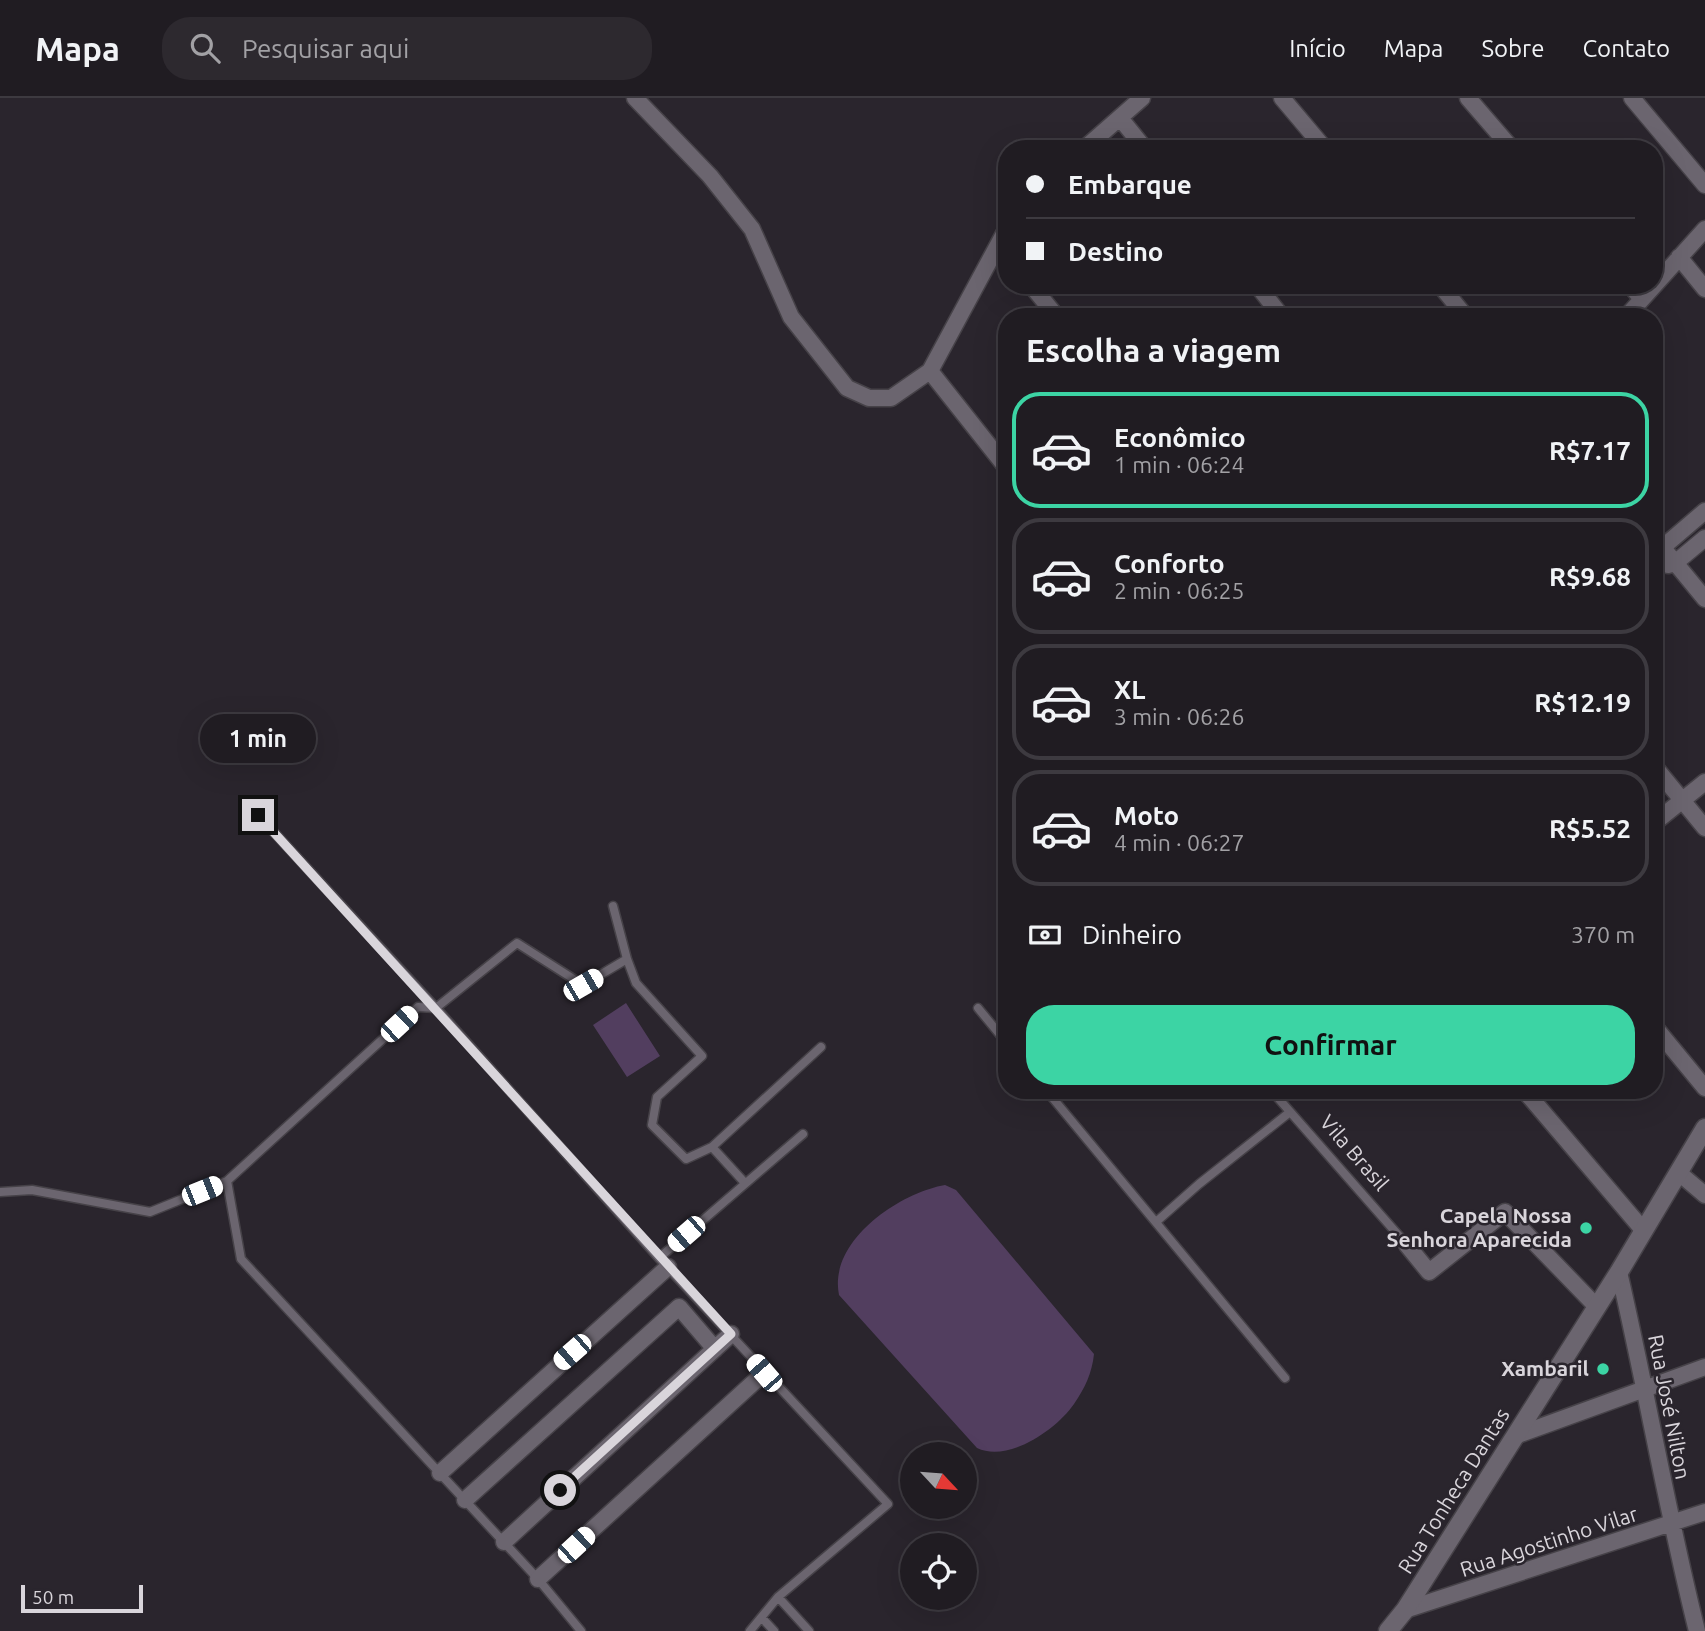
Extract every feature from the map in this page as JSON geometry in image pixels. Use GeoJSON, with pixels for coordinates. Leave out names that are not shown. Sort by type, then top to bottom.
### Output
{"type":"FeatureCollection","features":[{"type":"Feature","properties":{"kind":"street"},"geometry":{"type":"LineString","coordinates":[[635,98],[710,176],[752,229],[791,317],[847,388],[869,398],[891,398],[930,371],[998,257]]}},
{"type":"Feature","properties":{"kind":"street"},"geometry":{"type":"LineString","coordinates":[[1094,140],[1142,98]]}},
{"type":"Feature","properties":{"kind":"street"},"geometry":{"type":"LineString","coordinates":[[1282,98],[1317,140]]}},
{"type":"Feature","properties":{"kind":"street"},"geometry":{"type":"LineString","coordinates":[[1468,98],[1504,140]]}},
{"type":"Feature","properties":{"kind":"street"},"geometry":{"type":"LineString","coordinates":[[1632,98],[1705,185]]}},
{"type":"Feature","properties":{"kind":"street"},"geometry":{"type":"LineString","coordinates":[[1120,118],[1138,140]]}},
{"type":"Feature","properties":{"kind":"street"},"geometry":{"type":"LineString","coordinates":[[1663,275],[1705,229]]}},
{"type":"Feature","properties":{"kind":"street"},"geometry":{"type":"LineString","coordinates":[[1679,257],[1705,289]]}},
{"type":"Feature","properties":{"kind":"street"},"geometry":{"type":"LineString","coordinates":[[1039,294],[1050,308]]}},
{"type":"Feature","properties":{"kind":"street"},"geometry":{"type":"LineString","coordinates":[[1264,294],[1275,308]]}},
{"type":"Feature","properties":{"kind":"street"},"geometry":{"type":"LineString","coordinates":[[1447,294],[1459,308]]}},
{"type":"Feature","properties":{"kind":"street"},"geometry":{"type":"LineString","coordinates":[[1638,294],[1642,299]]}},
{"type":"Feature","properties":{"kind":"street"},"geometry":{"type":"LineString","coordinates":[[1634,308],[1646,294]]}},
{"type":"Feature","properties":{"kind":"street"},"geometry":{"type":"LineString","coordinates":[[930,371],[998,457]]}},
{"type":"Feature","properties":{"kind":"street"},"geometry":{"type":"LineString","coordinates":[[1663,539],[1705,511]]}},
{"type":"Feature","properties":{"kind":"street"},"geometry":{"type":"LineString","coordinates":[[1663,566],[1675,563],[1705,538]]}},
{"type":"Feature","properties":{"kind":"street"},"geometry":{"type":"LineString","coordinates":[[1663,548],[1705,598]]}},
{"type":"Feature","properties":{"kind":"street"},"geometry":{"type":"LineString","coordinates":[[1663,777],[1705,828]]}},
{"type":"Feature","properties":{"kind":"street"},"geometry":{"type":"LineString","coordinates":[[1663,816],[1705,782]]}},
{"type":"Feature","properties":{"kind":"street"},"geometry":{"type":"LineString","coordinates":[[1663,1037],[1705,1088]]}},
{"type":"Feature","properties":{"kind":"street"},"geometry":{"type":"LineString","coordinates":[[1532,1099],[1644,1231]]}},
{"type":"Feature","properties":{"kind":"street","name":"Rua Tonheca Dantas"},"geometry":{"type":"LineString","coordinates":[[1388,1631],[1405,1610],[1619,1272],[1705,1128]]}},
{"type":"Feature","properties":{"kind":"street"},"geometry":{"type":"LineString","coordinates":[[1679,1173],[1705,1195]]}},
{"type":"Feature","properties":{"kind":"street","name":"Vila Brasil"},"geometry":{"type":"LineString","coordinates":[[1406,1245],[1429,1272],[1505,1212],[1596,1306]]}},
{"type":"Feature","properties":{"kind":"street"},"geometry":{"type":"LineString","coordinates":[[440,1473],[664,1263]]}},
{"type":"Feature","properties":{"kind":"street","name":"Rua José Nilton"},"geometry":{"type":"LineString","coordinates":[[1619,1272],[1647,1389],[1670,1525],[1697,1631]]}},
{"type":"Feature","properties":{"kind":"street"},"geometry":{"type":"LineString","coordinates":[[465,1500],[679,1307],[715,1349]]}},
{"type":"Feature","properties":{"kind":"street"},"geometry":{"type":"LineString","coordinates":[[504,1542],[731,1334]]}},
{"type":"Feature","properties":{"kind":"street"},"geometry":{"type":"LineString","coordinates":[[1515,1436],[1705,1367]]}},
{"type":"Feature","properties":{"kind":"street"},"geometry":{"type":"LineString","coordinates":[[538,1579],[764,1373]]}},
{"type":"Feature","properties":{"kind":"street","name":"Rua Agostinho Vilar"},"geometry":{"type":"LineString","coordinates":[[1405,1610],[1705,1512]]}},
{"type":"Feature","properties":{"kind":"lane"},"geometry":{"type":"LineString","coordinates":[[258,815],[436,1008],[764,1373],[888,1504],[778,1597],[750,1631]]}},
{"type":"Feature","properties":{"kind":"lane"},"geometry":{"type":"LineString","coordinates":[[613,906],[636,983],[702,1056],[657,1097],[652,1125],[686,1159],[712,1147],[821,1047]]}},
{"type":"Feature","properties":{"kind":"lane"},"geometry":{"type":"LineString","coordinates":[[0,1192],[32,1190],[150,1212],[228,1181],[418,1007],[436,1008],[517,943],[583,985],[628,959]]}},
{"type":"Feature","properties":{"kind":"lane"},"geometry":{"type":"LineString","coordinates":[[978,1008],[998,1032]]}},
{"type":"Feature","properties":{"kind":"lane"},"geometry":{"type":"LineString","coordinates":[[1054,1099],[1285,1378]]}},
{"type":"Feature","properties":{"kind":"lane","name":"Vila Brasil"},"geometry":{"type":"LineString","coordinates":[[1279,1099],[1406,1245]]}},
{"type":"Feature","properties":{"kind":"lane","name":"Vila Brasil"},"geometry":{"type":"LineString","coordinates":[[1156,1222],[1290,1112]]}},
{"type":"Feature","properties":{"kind":"lane"},"geometry":{"type":"LineString","coordinates":[[664,1263],[745,1183],[803,1134]]}},
{"type":"Feature","properties":{"kind":"lane"},"geometry":{"type":"LineString","coordinates":[[712,1147],[745,1183]]}},
{"type":"Feature","properties":{"kind":"lane"},"geometry":{"type":"LineString","coordinates":[[228,1181],[241,1259],[538,1579],[581,1631]]}},
{"type":"Feature","properties":{"kind":"lane"},"geometry":{"type":"LineString","coordinates":[[778,1597],[809,1631]]}},
{"type":"Feature","properties":{"kind":"lane"},"geometry":{"type":"LineString","coordinates":[[762,1618],[774,1631]]}},
{"type":"Feature","properties":{"kind":"shaded area"},"geometry":{"type":"Polygon","coordinates":[[[626,1003],[660,1056],[627,1077],[593,1025],[626,1003]]]}},
{"type":"Feature","properties":{"kind":"shaded area"},"geometry":{"type":"Polygon","coordinates":[[[945,1185],[956,1190],[1094,1354],[1085,1386],[1066,1414],[1044,1433],[1017,1448],[989,1451],[977,1448],[977,1442],[972,1442],[839,1295],[839,1275],[844,1256],[856,1239],[888,1209],[927,1190],[945,1185]]]}},
{"type":"Feature","properties":{"kind":"place","name":"Capela Nossa Senhora Aparecida"},"geometry":{"type":"Point","coordinates":[1586,1228]}},
{"type":"Feature","properties":{"kind":"place","name":"Xambaril"},"geometry":{"type":"Point","coordinates":[1603,1369]}},
{"type":"Feature","properties":{"kind":"route"},"geometry":{"type":"LineString","coordinates":[[258,815],[731,1334],[560,1490]]}}]}
